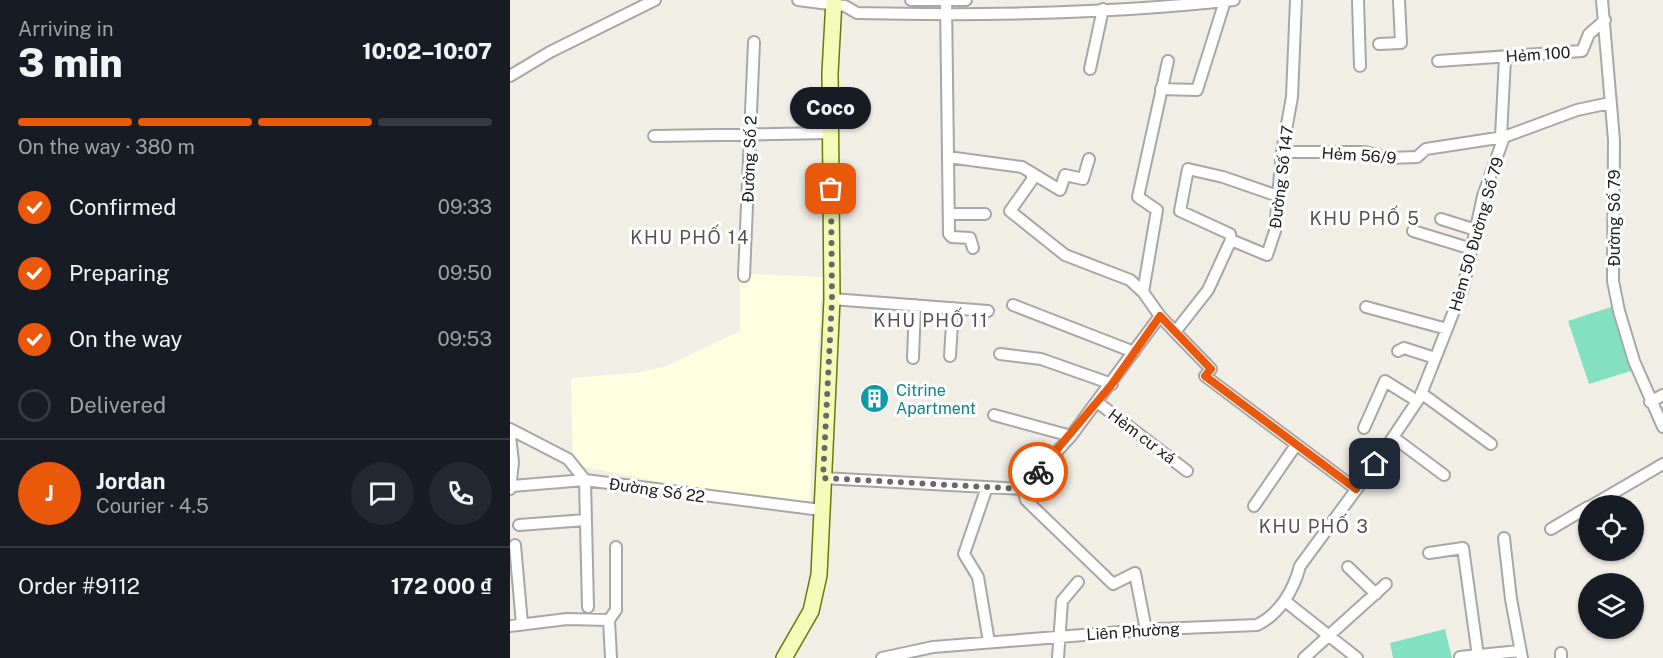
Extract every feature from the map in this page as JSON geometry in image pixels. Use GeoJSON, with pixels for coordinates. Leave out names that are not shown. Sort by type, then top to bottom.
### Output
{"type":"FeatureCollection","features":[{"type":"Feature","properties":{"kind":"street"},"geometry":{"type":"LineString","coordinates":[[510,76],[560,47],[655,0]]}},
{"type":"Feature","properties":{"kind":"street"},"geometry":{"type":"LineString","coordinates":[[798,0],[842,3],[857,13],[946,15],[1103,9],[1144,3],[1229,1],[1197,90],[1161,89]]}},
{"type":"Feature","properties":{"kind":"street"},"geometry":{"type":"LineString","coordinates":[[911,0],[966,0]]}},
{"type":"Feature","properties":{"kind":"street","name":"Đường Số 147"},"geometry":{"type":"LineString","coordinates":[[1231,240],[1267,255],[1275,231],[1282,152],[1292,97],[1296,0]]}},
{"type":"Feature","properties":{"kind":"street"},"geometry":{"type":"LineString","coordinates":[[1358,0],[1360,66]]}},
{"type":"Feature","properties":{"kind":"street"},"geometry":{"type":"LineString","coordinates":[[1379,44],[1401,43],[1399,0]]}},
{"type":"Feature","properties":{"kind":"street","name":"Đường Số 79"},"geometry":{"type":"LineString","coordinates":[[1602,0],[1614,140],[1613,281],[1619,311],[1634,361],[1650,402],[1663,427]]}},
{"type":"Feature","properties":{"kind":"street"},"geometry":{"type":"LineString","coordinates":[[946,1],[950,236],[970,238],[973,248]]}},
{"type":"Feature","properties":{"kind":"street"},"geometry":{"type":"LineString","coordinates":[[783,658],[807,620],[816,594],[832,299],[830,73],[842,3]]}},
{"type":"Feature","properties":{"kind":"street"},"geometry":{"type":"LineString","coordinates":[[1090,69],[1103,9]]}},
{"type":"Feature","properties":{"kind":"street","name":"Hẻm 100"},"geometry":{"type":"LineString","coordinates":[[1438,61],[1582,51],[1589,34],[1605,20]]}},
{"type":"Feature","properties":{"kind":"street","name":"Đường Số 2"},"geometry":{"type":"LineString","coordinates":[[744,276],[754,42]]}},
{"type":"Feature","properties":{"kind":"street"},"geometry":{"type":"LineString","coordinates":[[1502,137],[1504,58]]}},
{"type":"Feature","properties":{"kind":"street"},"geometry":{"type":"LineString","coordinates":[[1143,292],[1157,210],[1138,198],[1168,61]]}},
{"type":"Feature","properties":{"kind":"street","name":"Hẻm 50 Đường Số 79"},"geometry":{"type":"LineString","coordinates":[[1331,523],[1419,397],[1463,288],[1484,196],[1502,137],[1577,110],[1610,103]]}},
{"type":"Feature","properties":{"kind":"street"},"geometry":{"type":"LineString","coordinates":[[654,136],[831,133]]}},
{"type":"Feature","properties":{"kind":"street","name":"Hẻm 56/9"},"geometry":{"type":"LineString","coordinates":[[1282,152],[1365,152],[1389,158],[1417,157],[1426,149],[1502,137]]}},
{"type":"Feature","properties":{"kind":"street"},"geometry":{"type":"LineString","coordinates":[[948,157],[1022,167],[1060,190],[1065,175],[1083,179],[1089,159]]}},
{"type":"Feature","properties":{"kind":"street"},"geometry":{"type":"LineString","coordinates":[[1175,332],[1208,290],[1231,240],[1230,234],[1179,211],[1188,169],[1223,177],[1278,196]]}},
{"type":"Feature","properties":{"kind":"street"},"geometry":{"type":"LineString","coordinates":[[1032,174],[1032,180],[1010,210],[1065,255],[1130,280],[1143,292],[1160,316],[1211,369],[1205,376],[1356,489]]}},
{"type":"Feature","properties":{"kind":"street"},"geometry":{"type":"LineString","coordinates":[[949,214],[985,214]]}},
{"type":"Feature","properties":{"kind":"street"},"geometry":{"type":"LineString","coordinates":[[1441,219],[1476,230]]}},
{"type":"Feature","properties":{"kind":"street"},"geometry":{"type":"LineString","coordinates":[[1413,231],[1472,249]]}},
{"type":"Feature","properties":{"kind":"street"},"geometry":{"type":"LineString","coordinates":[[832,299],[988,311]]}},
{"type":"Feature","properties":{"kind":"street"},"geometry":{"type":"LineString","coordinates":[[913,358],[915,305]]}},
{"type":"Feature","properties":{"kind":"street"},"geometry":{"type":"LineString","coordinates":[[1013,305],[1134,352]]}},
{"type":"Feature","properties":{"kind":"street"},"geometry":{"type":"LineString","coordinates":[[950,356],[953,308]]}},
{"type":"Feature","properties":{"kind":"street"},"geometry":{"type":"LineString","coordinates":[[1366,308],[1447,329]]}},
{"type":"Feature","properties":{"kind":"street"},"geometry":{"type":"LineString","coordinates":[[823,478],[1023,489],[1071,436],[1112,384],[1160,316]]}},
{"type":"Feature","properties":{"kind":"street"},"geometry":{"type":"LineString","coordinates":[[1398,351],[1404,348],[1435,358]]}},
{"type":"Feature","properties":{"kind":"street"},"geometry":{"type":"LineString","coordinates":[[1000,354],[1041,359],[1112,384]]}},
{"type":"Feature","properties":{"kind":"street"},"geometry":{"type":"LineString","coordinates":[[1364,428],[1385,381],[1419,397],[1491,444]]}},
{"type":"Feature","properties":{"kind":"street"},"geometry":{"type":"LineString","coordinates":[[1650,402],[1663,395]]}},
{"type":"Feature","properties":{"kind":"street","name":"Hẻm cư xá"},"geometry":{"type":"LineString","coordinates":[[1097,402],[1187,471]]}},
{"type":"Feature","properties":{"kind":"street"},"geometry":{"type":"LineString","coordinates":[[994,415],[1071,436]]}},
{"type":"Feature","properties":{"kind":"street","name":"Đường Số 22"},"geometry":{"type":"LineString","coordinates":[[510,429],[568,459],[585,480],[821,510]]}},
{"type":"Feature","properties":{"kind":"street"},"geometry":{"type":"LineString","coordinates":[[510,435],[511,487],[585,480],[588,607]]}},
{"type":"Feature","properties":{"kind":"street"},"geometry":{"type":"LineString","coordinates":[[1393,437],[1444,475]]}},
{"type":"Feature","properties":{"kind":"street"},"geometry":{"type":"LineString","coordinates":[[1254,506],[1296,445]]}},
{"type":"Feature","properties":{"kind":"street"},"geometry":{"type":"LineString","coordinates":[[1609,495],[1663,464]]}},
{"type":"Feature","properties":{"kind":"street"},"geometry":{"type":"LineString","coordinates":[[987,488],[964,554],[978,577],[989,642]]}},
{"type":"Feature","properties":{"kind":"street"},"geometry":{"type":"LineString","coordinates":[[1023,489],[1026,500],[1113,584],[1135,573],[1146,630]]}},
{"type":"Feature","properties":{"kind":"street"},"geometry":{"type":"LineString","coordinates":[[1551,528],[1578,513]]}},
{"type":"Feature","properties":{"kind":"street"},"geometry":{"type":"LineString","coordinates":[[519,525],[586,520]]}},
{"type":"Feature","properties":{"kind":"street","name":"Liên Phường"},"geometry":{"type":"LineString","coordinates":[[882,658],[933,647],[989,642],[1146,630],[1257,625],[1265,621],[1285,601],[1296,580],[1300,566],[1331,523]]}},
{"type":"Feature","properties":{"kind":"street"},"geometry":{"type":"LineString","coordinates":[[1461,657],[1521,654],[1504,538]]}},
{"type":"Feature","properties":{"kind":"street"},"geometry":{"type":"LineString","coordinates":[[515,545],[522,624]]}},
{"type":"Feature","properties":{"kind":"street"},"geometry":{"type":"LineString","coordinates":[[611,658],[609,620],[616,610],[616,547]]}},
{"type":"Feature","properties":{"kind":"street"},"geometry":{"type":"LineString","coordinates":[[1429,553],[1463,548],[1478,656]]}},
{"type":"Feature","properties":{"kind":"street"},"geometry":{"type":"LineString","coordinates":[[1348,567],[1376,594]]}},
{"type":"Feature","properties":{"kind":"street"},"geometry":{"type":"LineString","coordinates":[[1058,658],[1062,601],[1078,582]]}},
{"type":"Feature","properties":{"kind":"street"},"geometry":{"type":"LineString","coordinates":[[1304,658],[1386,585]]}},
{"type":"Feature","properties":{"kind":"street"},"geometry":{"type":"LineString","coordinates":[[1285,601],[1356,658]]}},
{"type":"Feature","properties":{"kind":"street"},"geometry":{"type":"LineString","coordinates":[[510,626],[567,619],[609,620]]}},
{"type":"Feature","properties":{"kind":"shaded area"},"geometry":{"type":"Polygon","coordinates":[[[751,274],[823,277],[812,433],[810,505],[689,488],[580,466],[573,459],[571,378],[634,373],[664,367],[740,331],[740,282],[751,274]]]}},
{"type":"Feature","properties":{"kind":"green space"},"geometry":{"type":"Polygon","coordinates":[[[1614,306],[1634,370],[1589,384],[1568,321],[1614,306]]]}},
{"type":"Feature","properties":{"kind":"green space"},"geometry":{"type":"Polygon","coordinates":[[[1445,629],[1452,658],[1393,658],[1390,643],[1445,629]]]}},
{"type":"Feature","properties":{"kind":"way so far"},"geometry":{"type":"LineString","coordinates":[[831,189],[832,299],[823,478],[1023,489],[1038,472]]}},
{"type":"Feature","properties":{"kind":"place","name":"Coco"},"geometry":{"type":"Point","coordinates":[831,189]}},
{"type":"Feature","properties":{"kind":"place","name":"Citrine Apartment"},"geometry":{"type":"Point","coordinates":[875,399]}},
{"type":"Feature","properties":{"kind":"district","name":"KHU PHỐ 5"},"geometry":{"type":"Point","coordinates":[1365,219]}},
{"type":"Feature","properties":{"kind":"district","name":"KHU PHỐ 14"},"geometry":{"type":"Point","coordinates":[690,238]}},
{"type":"Feature","properties":{"kind":"district","name":"KHU PHỐ 11"},"geometry":{"type":"Point","coordinates":[931,321]}},
{"type":"Feature","properties":{"kind":"district","name":"KHU PHỐ 3"},"geometry":{"type":"Point","coordinates":[1314,527]}},
{"type":"Feature","properties":{"kind":"route"},"geometry":{"type":"LineString","coordinates":[[1038,472],[1071,436],[1112,384],[1160,316],[1211,369],[1205,376],[1356,489],[1375,464]]}}]}
